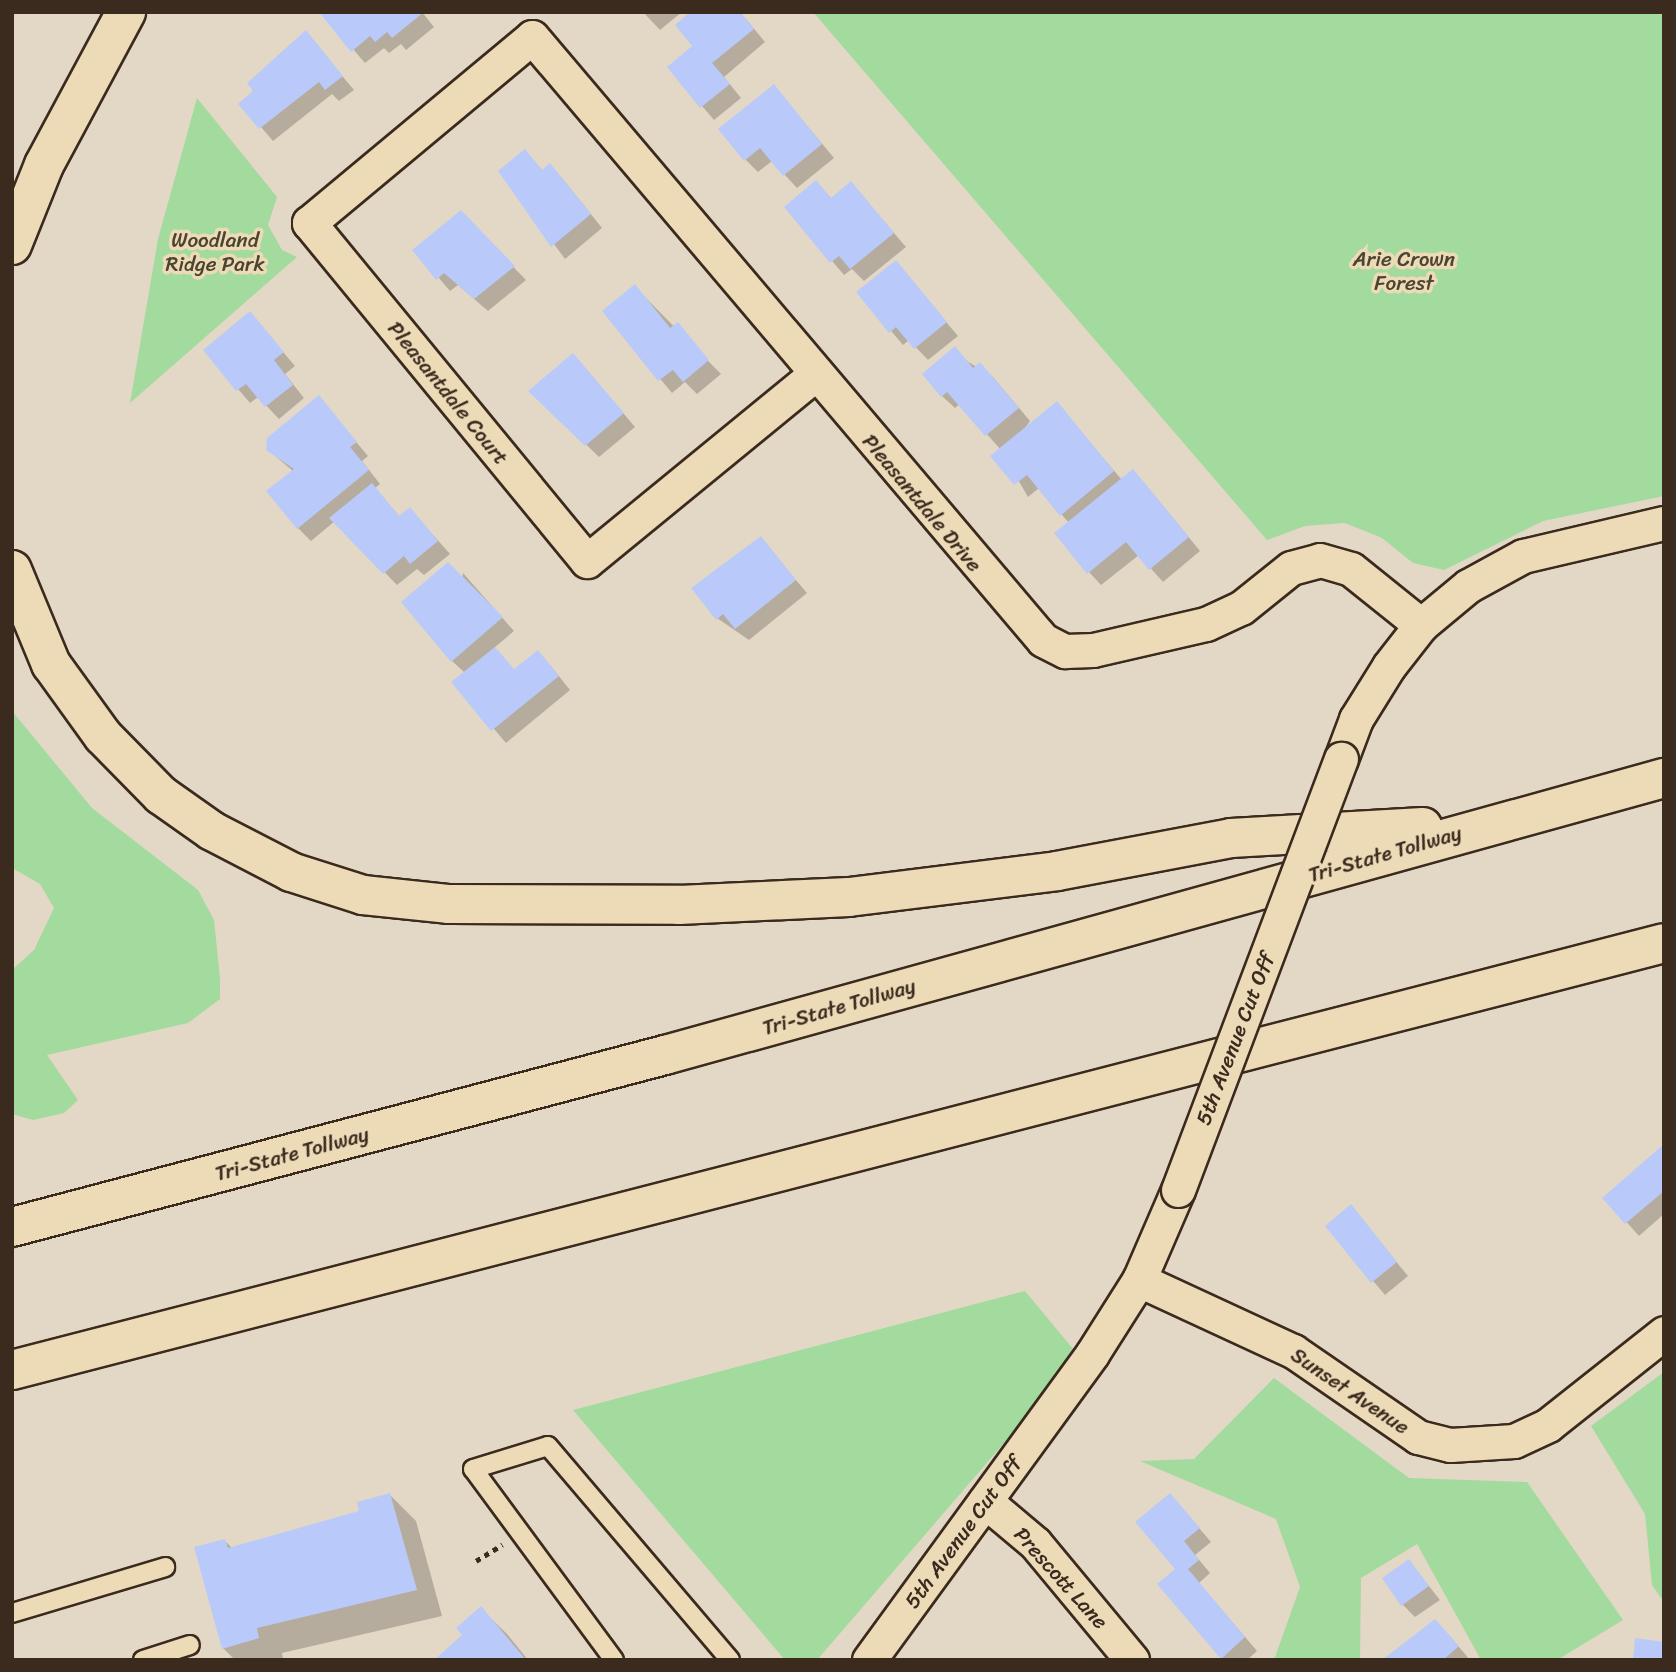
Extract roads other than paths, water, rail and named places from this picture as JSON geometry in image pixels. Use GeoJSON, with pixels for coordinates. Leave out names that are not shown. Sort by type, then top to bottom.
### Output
{"type":"FeatureCollection","features":[{"type":"Feature","properties":{"kind":"highway"},"geometry":{"type":"LineString","coordinates":[[12,245],[49,154],[126,12]]}},
{"type":"Feature","properties":{"kind":"highway"},"geometry":{"type":"LineString","coordinates":[[12,570],[51,664],[103,736],[161,795],[212,831],[291,872],[363,895],[448,904],[679,905],[849,897],[1057,871],[1231,838],[1498,823]]}},
{"type":"Feature","properties":{"kind":"highway","name":"Tri-State Tollway"},"geometry":{"type":"LineString","coordinates":[[12,1227],[665,1055],[1664,778]]}},
{"type":"Feature","properties":{"kind":"highway"},"geometry":{"type":"LineString","coordinates":[[12,1370],[1664,943]]}},
{"type":"Feature","properties":{"kind":"street","name":"Pleasantdale Drive"},"geometry":{"type":"LineString","coordinates":[[532,37],[813,376],[1018,616],[1065,651],[1206,624],[1241,608],[1291,568],[1320,560],[1351,569],[1421,625]]}},
{"type":"Feature","properties":{"kind":"street","name":"Pleasantdale Court"},"geometry":{"type":"LineString","coordinates":[[532,37],[309,223],[587,561],[813,376]]}},
{"type":"Feature","properties":{"kind":"street","name":"5th Avenue Cut Off"},"geometry":{"type":"LineString","coordinates":[[869,1660],[985,1501],[1139,1280],[1178,1190],[1356,719],[1421,625],[1468,586],[1523,556],[1664,523]]}},
{"type":"Feature","properties":{"kind":"street","name":"Sunset Avenue"},"geometry":{"type":"LineString","coordinates":[[1139,1280],[1293,1351],[1418,1437],[1450,1446],[1514,1441],[1548,1425],[1664,1333]]}},
{"type":"Feature","properties":{"kind":"street","name":"Prescott Lane"},"geometry":{"type":"LineString","coordinates":[[985,1501],[1035,1542],[1132,1660]]}},
{"type":"Feature","properties":{"kind":"lane"},"geometry":{"type":"LineString","coordinates":[[614,1660],[473,1469],[548,1446],[730,1660]]}},
{"type":"Feature","properties":{"kind":"lane"},"geometry":{"type":"LineString","coordinates":[[12,1613],[165,1567]]}},
{"type":"Feature","properties":{"kind":"lane"},"geometry":{"type":"LineString","coordinates":[[143,1660],[190,1645]]}},
{"type":"Feature","properties":{"kind":"park label","name":"Woodland Ridge Park"},"geometry":{"type":"Point","coordinates":[215,252]}},
{"type":"Feature","properties":{"kind":"park label","name":"Arie Crown Forest"},"geometry":{"type":"Point","coordinates":[1404,271]}}]}
